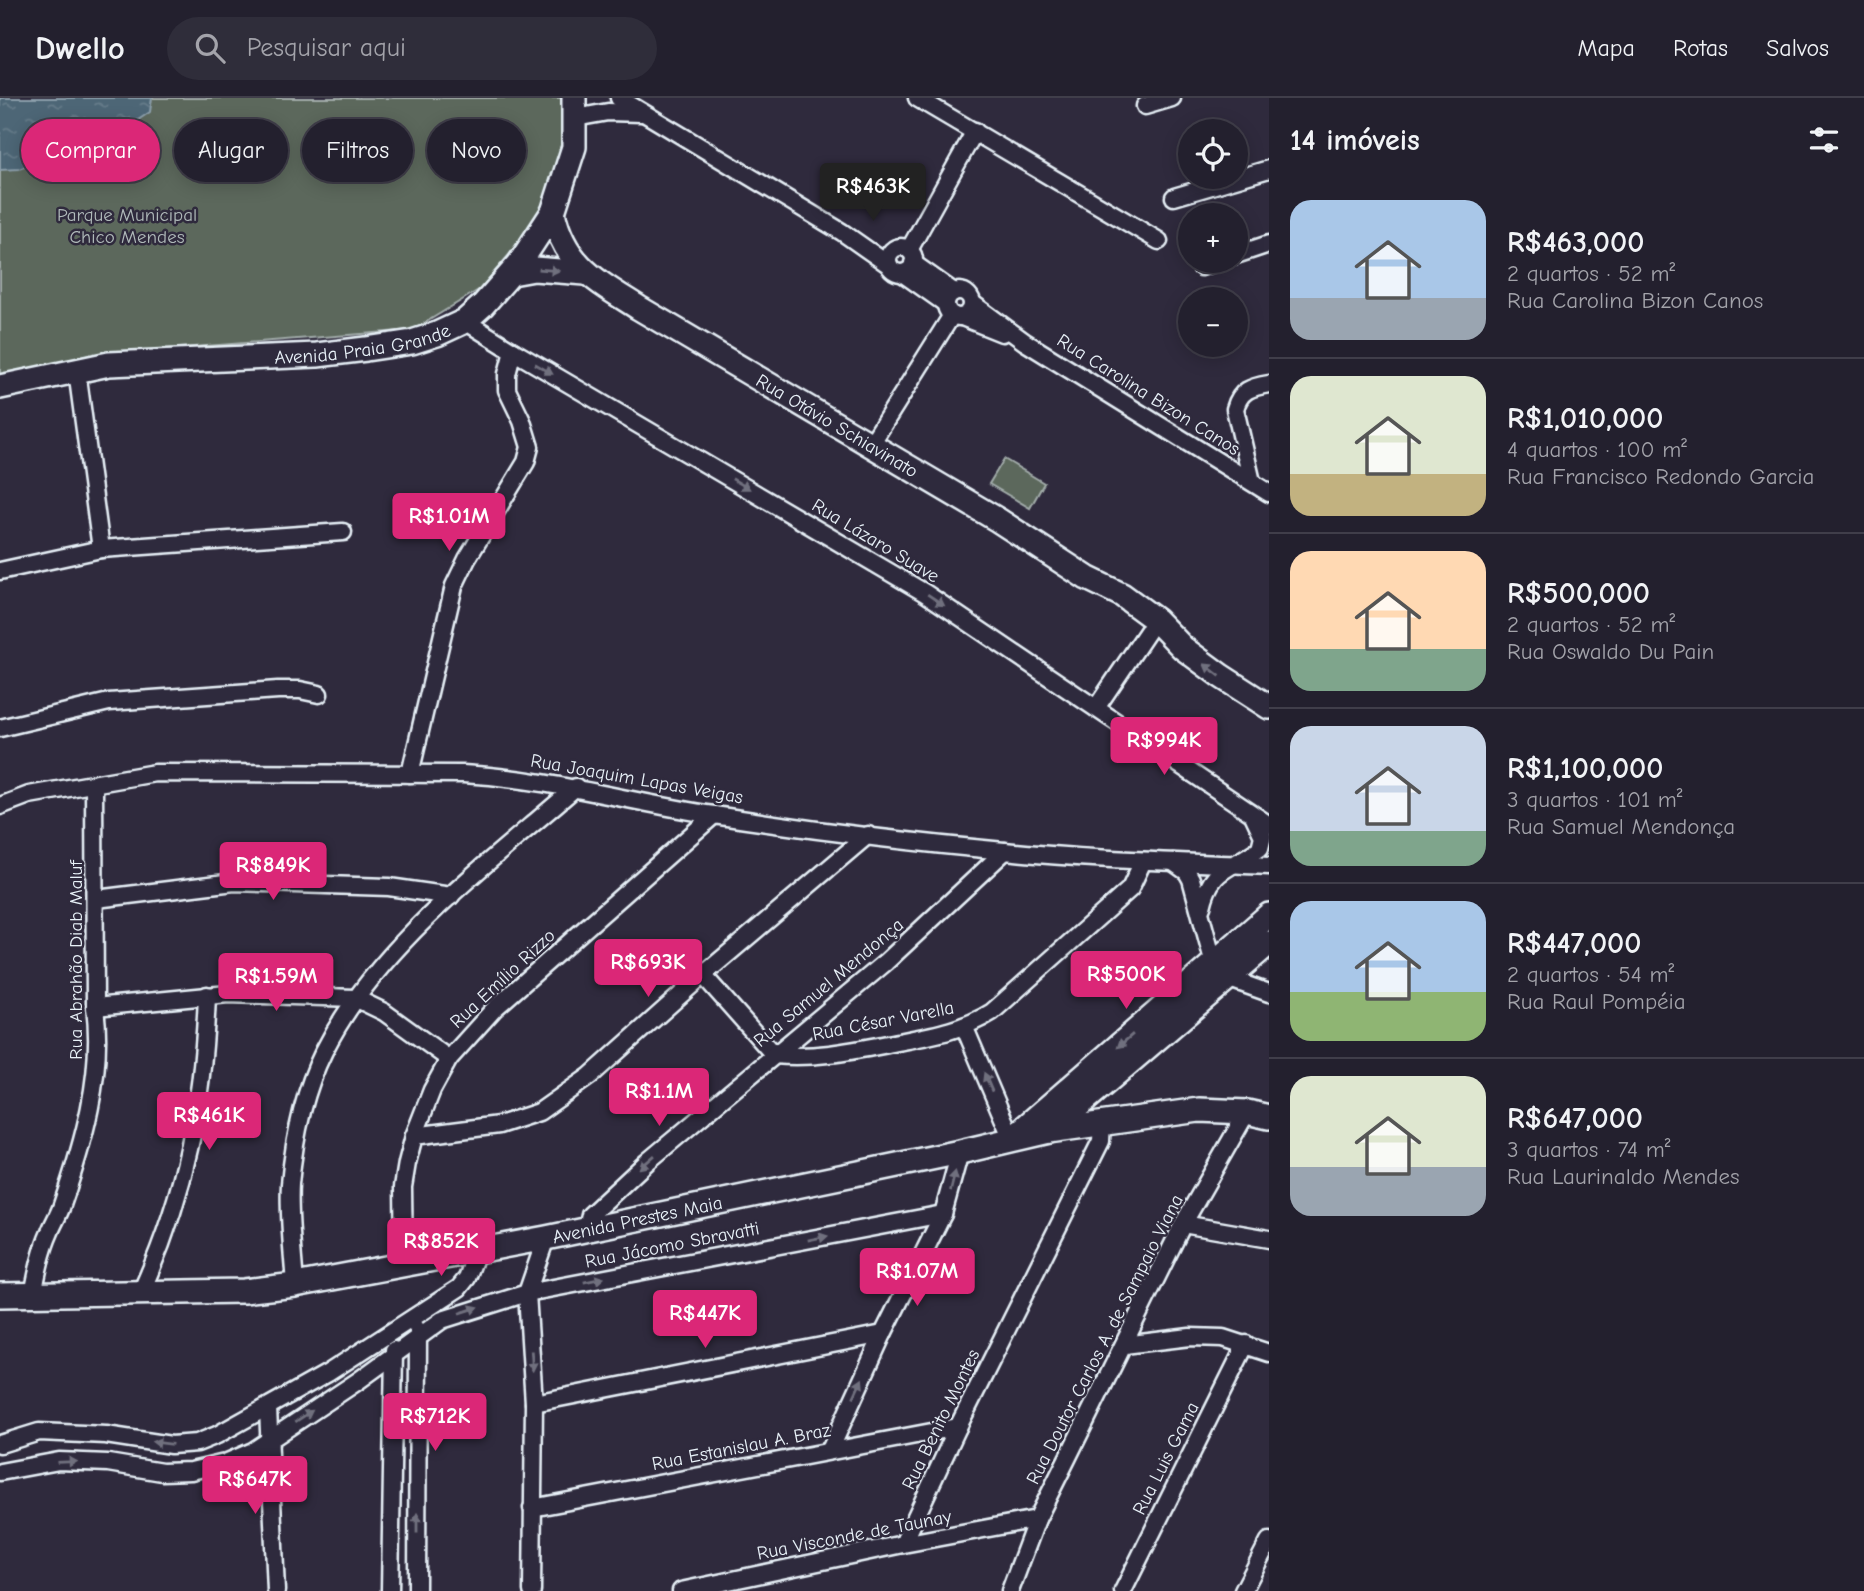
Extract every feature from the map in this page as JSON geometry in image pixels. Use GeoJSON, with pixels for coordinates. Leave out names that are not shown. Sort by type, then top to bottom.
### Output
{"type":"FeatureCollection","features":[{"type":"Feature","properties":{"kind":"main road","name":"Avenida Praia Grande"},"geometry":{"type":"LineString","coordinates":[[0,387],[109,364],[317,355],[366,349],[412,342],[465,321],[512,273],[553,212],[574,148],[575,108]]}},
{"type":"Feature","properties":{"kind":"main road","name":"Rua Otávio Schiavinato"},"geometry":{"type":"LineString","coordinates":[[553,212],[557,232],[586,273],[639,308],[998,520],[1087,578],[1122,595],[1152,625],[1221,676],[1269,707]]}},
{"type":"Feature","properties":{"kind":"main road","name":"Rua Otávio Schiavinato"},"geometry":{"type":"LineString","coordinates":[[512,273],[534,269],[586,273]]}},
{"type":"Feature","properties":{"kind":"main road"},"geometry":{"type":"LineString","coordinates":[[1049,1131],[1220,971],[1269,915]]}},
{"type":"Feature","properties":{"kind":"main road"},"geometry":{"type":"LineString","coordinates":[[1013,1139],[1220,971],[1269,943]]}},
{"type":"Feature","properties":{"kind":"main road","name":"Avenida Prestes Maia"},"geometry":{"type":"LineString","coordinates":[[0,1295],[244,1291],[295,1285],[546,1238],[1049,1131],[1199,1110],[1258,1114]]}},
{"type":"Feature","properties":{"kind":"street","name":"Rua Carolina Bizon Canos"},"geometry":{"type":"LineString","coordinates":[[619,98],[842,232],[901,260],[954,307],[1025,342]]}},
{"type":"Feature","properties":{"kind":"street"},"geometry":{"type":"LineString","coordinates":[[917,98],[1159,241]]}},
{"type":"Feature","properties":{"kind":"street"},"geometry":{"type":"LineString","coordinates":[[1145,106],[1172,98]]}},
{"type":"Feature","properties":{"kind":"street","name":"Rua Carolina Bizon Canos"},"geometry":{"type":"LineString","coordinates":[[575,108],[641,113]]}},
{"type":"Feature","properties":{"kind":"street"},"geometry":{"type":"LineString","coordinates":[[901,260],[975,131]]}},
{"type":"Feature","properties":{"kind":"street"},"geometry":{"type":"LineString","coordinates":[[1174,197],[1269,169]]}},
{"type":"Feature","properties":{"kind":"street"},"geometry":{"type":"LineString","coordinates":[[1248,251],[1269,244]]}},
{"type":"Feature","properties":{"kind":"street","name":"Rua Carolina Bizon Canos"},"geometry":{"type":"LineString","coordinates":[[954,307],[970,312],[972,303],[1025,342],[1269,493]]}},
{"type":"Feature","properties":{"kind":"street"},"geometry":{"type":"LineString","coordinates":[[872,444],[954,307]]}},
{"type":"Feature","properties":{"kind":"street","name":"Rua Lázaro Suave"},"geometry":{"type":"LineString","coordinates":[[465,321],[925,593],[1269,825]]}},
{"type":"Feature","properties":{"kind":"street"},"geometry":{"type":"LineString","coordinates":[[411,774],[454,586],[467,559],[526,462],[530,447],[522,421],[507,390],[507,374],[513,351]]}},
{"type":"Feature","properties":{"kind":"street"},"geometry":{"type":"LineString","coordinates":[[77,371],[101,549]]}},
{"type":"Feature","properties":{"kind":"street"},"geometry":{"type":"LineString","coordinates":[[1252,482],[1235,410],[1237,400],[1244,391],[1269,384]]}},
{"type":"Feature","properties":{"kind":"street"},"geometry":{"type":"LineString","coordinates":[[0,570],[101,549],[343,532]]}},
{"type":"Feature","properties":{"kind":"street"},"geometry":{"type":"LineString","coordinates":[[1096,708],[1152,625]]}},
{"type":"Feature","properties":{"kind":"street"},"geometry":{"type":"LineString","coordinates":[[0,728],[109,702],[249,691],[300,690],[318,694]]}},
{"type":"Feature","properties":{"kind":"street","name":"Rua Joaquim Lapas Veigas"},"geometry":{"type":"LineString","coordinates":[[0,806],[29,795],[155,773],[510,776],[714,815],[868,835],[1005,851],[1143,861],[1269,866]]}},
{"type":"Feature","properties":{"kind":"street","name":"Rua Abrahão Diab Maluf"},"geometry":{"type":"LineString","coordinates":[[33,1295],[41,1257],[73,1174],[87,1122],[97,1053],[99,1031],[95,1007],[93,784]]}},
{"type":"Feature","properties":{"kind":"street"},"geometry":{"type":"LineString","coordinates":[[295,1285],[290,1186],[302,1109],[323,1052],[355,998],[409,937],[451,895],[576,787]]}},
{"type":"Feature","properties":{"kind":"street","name":"Rua Emílio Rizzo"},"geometry":{"type":"LineString","coordinates":[[404,1264],[403,1187],[414,1136],[432,1090],[449,1059],[495,1008],[714,815]]}},
{"type":"Feature","properties":{"kind":"street"},"geometry":{"type":"LineString","coordinates":[[1201,909],[1206,889],[1213,879],[1230,864],[1260,848],[1263,836],[1253,816]]}},
{"type":"Feature","properties":{"kind":"street"},"geometry":{"type":"LineString","coordinates":[[414,1136],[499,1125],[539,1112],[590,1076],[703,975],[868,835]]}},
{"type":"Feature","properties":{"kind":"street","name":"Rua Samuel Mendonça"},"geometry":{"type":"LineString","coordinates":[[587,1228],[590,1215],[610,1196],[886,962],[1005,851]]}},
{"type":"Feature","properties":{"kind":"street","name":"Rua César Varella"},"geometry":{"type":"LineString","coordinates":[[774,1055],[828,1055],[937,1034],[964,1026],[992,1012],[1130,889],[1143,861]]}},
{"type":"Feature","properties":{"kind":"street"},"geometry":{"type":"LineString","coordinates":[[1173,862],[1187,872],[1191,879],[1220,971],[1269,993]]}},
{"type":"Feature","properties":{"kind":"street"},"geometry":{"type":"LineString","coordinates":[[96,899],[234,882],[389,887],[451,895]]}},
{"type":"Feature","properties":{"kind":"street"},"geometry":{"type":"LineString","coordinates":[[703,975],[774,1055]]}},
{"type":"Feature","properties":{"kind":"street"},"geometry":{"type":"LineString","coordinates":[[95,1007],[207,995],[355,998],[384,1012],[449,1059]]}},
{"type":"Feature","properties":{"kind":"street"},"geometry":{"type":"LineString","coordinates":[[141,1292],[171,1219],[192,1143],[201,1093],[207,995]]}},
{"type":"Feature","properties":{"kind":"street"},"geometry":{"type":"LineString","coordinates":[[964,1026],[1013,1139]]}},
{"type":"Feature","properties":{"kind":"street","name":"Rua Doutor Carlos A. de Sampaio Viana"},"geometry":{"type":"LineString","coordinates":[[1010,1591],[1037,1520],[1183,1224],[1258,1114]]}},
{"type":"Feature","properties":{"kind":"street","name":"Rua Benito Montes"},"geometry":{"type":"LineString","coordinates":[[903,1544],[958,1427],[1101,1141],[1102,1122]]}},
{"type":"Feature","properties":{"kind":"street"},"geometry":{"type":"LineString","coordinates":[[830,1450],[883,1334],[943,1214],[960,1152]]}},
{"type":"Feature","properties":{"kind":"street","name":"Rua Jácomo Sbravatti"},"geometry":{"type":"LineString","coordinates":[[0,1472],[69,1461],[108,1463],[162,1472],[191,1471],[225,1463],[253,1451],[394,1356],[442,1320],[460,1312],[527,1293],[943,1214]]}},
{"type":"Feature","properties":{"kind":"street"},"geometry":{"type":"LineString","coordinates":[[1183,1224],[1269,1239]]}},
{"type":"Feature","properties":{"kind":"street"},"geometry":{"type":"LineString","coordinates":[[532,1591],[534,1403],[527,1293],[546,1238]]}},
{"type":"Feature","properties":{"kind":"street"},"geometry":{"type":"LineString","coordinates":[[0,1430],[32,1434],[106,1435],[171,1445],[197,1443],[217,1436],[328,1373],[458,1288],[467,1278],[477,1252]]}},
{"type":"Feature","properties":{"kind":"street"},"geometry":{"type":"LineString","coordinates":[[417,1591],[419,1313]]}},
{"type":"Feature","properties":{"kind":"street"},"geometry":{"type":"LineString","coordinates":[[390,1591],[395,1330]]}},
{"type":"Feature","properties":{"kind":"street"},"geometry":{"type":"LineString","coordinates":[[534,1403],[883,1334]]}},
{"type":"Feature","properties":{"kind":"street"},"geometry":{"type":"LineString","coordinates":[[1124,1345],[1190,1337],[1223,1338],[1269,1353]]}},
{"type":"Feature","properties":{"kind":"street","name":"Rua Luis Gama"},"geometry":{"type":"LineString","coordinates":[[1123,1591],[1246,1344]]}},
{"type":"Feature","properties":{"kind":"street"},"geometry":{"type":"LineString","coordinates":[[268,1408],[276,1591]]}},
{"type":"Feature","properties":{"kind":"street","name":"Rua Estanislau A. Braz"},"geometry":{"type":"LineString","coordinates":[[532,1508],[958,1427]]}},
{"type":"Feature","properties":{"kind":"street"},"geometry":{"type":"LineString","coordinates":[[0,1444],[32,1434]]}},
{"type":"Feature","properties":{"kind":"street","name":"Rua Visconde de Taunay"},"geometry":{"type":"LineString","coordinates":[[681,1591],[903,1544],[1037,1520]]}},
{"type":"Feature","properties":{"kind":"street"},"geometry":{"type":"LineString","coordinates":[[1243,1591],[1269,1541]]}},
{"type":"Feature","properties":{"kind":"green space","name":"Parque Municipal Chico Mendes"},"geometry":{"type":"Polygon","coordinates":[[[0,98],[565,98],[565,139],[549,197],[518,244],[480,289],[413,330],[90,355],[0,375],[0,98]]]}},
{"type":"Feature","properties":{"kind":"green space"},"geometry":{"type":"Polygon","coordinates":[[[1004,459],[1044,483],[1030,508],[989,484],[1004,459]]]}},
{"type":"Feature","properties":{"kind":"water"},"geometry":{"type":"Polygon","coordinates":[[[0,98],[152,98],[150,112],[140,119],[21,119],[21,168],[0,170],[0,98]]]}}]}
